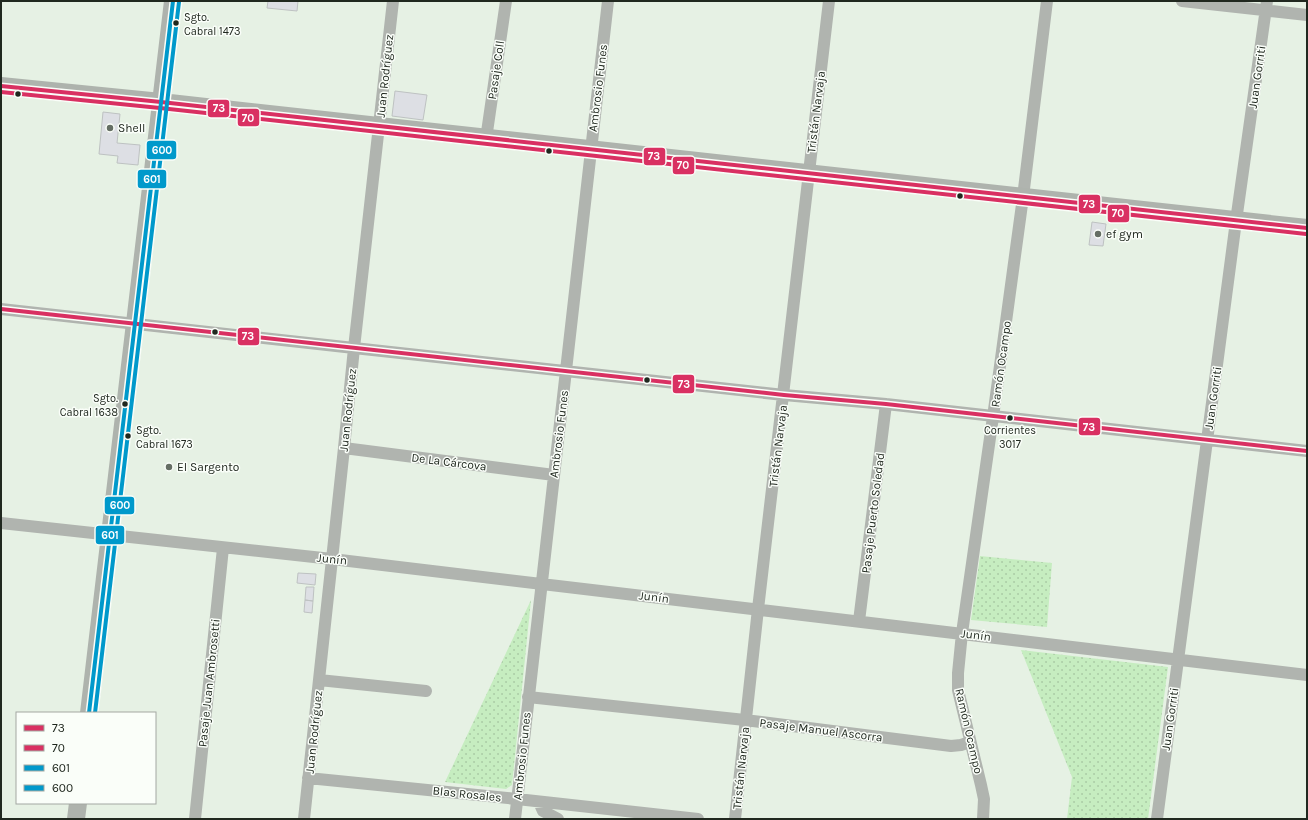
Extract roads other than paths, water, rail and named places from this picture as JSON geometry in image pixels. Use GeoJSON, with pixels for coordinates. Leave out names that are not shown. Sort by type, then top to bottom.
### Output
{"type":"FeatureCollection","features":[{"type":"Feature","properties":{"kind":"main road"},"geometry":{"type":"LineString","coordinates":[[89,712],[173,1]]}},
{"type":"Feature","properties":{"kind":"main road"},"geometry":{"type":"LineString","coordinates":[[1,86],[161,102],[486,139],[1307,228]]}},
{"type":"Feature","properties":{"kind":"main road"},"geometry":{"type":"LineString","coordinates":[[76,819],[78,804]]}},
{"type":"Feature","properties":{"kind":"street","name":"Juan Rodríguez"},"geometry":{"type":"LineString","coordinates":[[304,819],[354,348],[393,1]]}},
{"type":"Feature","properties":{"kind":"street","name":"Pasaje Coll"},"geometry":{"type":"LineString","coordinates":[[486,139],[506,1]]}},
{"type":"Feature","properties":{"kind":"street","name":"Ambrosio Funes"},"geometry":{"type":"LineString","coordinates":[[515,819],[608,1]]}},
{"type":"Feature","properties":{"kind":"street","name":"Tristán Narvaja"},"geometry":{"type":"LineString","coordinates":[[735,819],[829,1]]}},
{"type":"Feature","properties":{"kind":"street","name":"Ramón Ocampo"},"geometry":{"type":"LineString","coordinates":[[983,819],[982,792],[957,683],[962,633],[994,417],[1047,1]]}},
{"type":"Feature","properties":{"kind":"street"},"geometry":{"type":"LineString","coordinates":[[1182,1],[1267,6],[1307,15]]}},
{"type":"Feature","properties":{"kind":"street","name":"Juan Gorriti"},"geometry":{"type":"LineString","coordinates":[[1157,819],[1236,221],[1267,6]]}},
{"type":"Feature","properties":{"kind":"street"},"geometry":{"type":"LineString","coordinates":[[1,309],[784,395],[886,404],[1307,450]]}},
{"type":"Feature","properties":{"kind":"street","name":"Pasaje Puerto Soledad"},"geometry":{"type":"LineString","coordinates":[[860,621],[886,404]]}},
{"type":"Feature","properties":{"kind":"street","name":"De La Cárcova"},"geometry":{"type":"LineString","coordinates":[[344,448],[554,475]]}},
{"type":"Feature","properties":{"kind":"street","name":"Junín"},"geometry":{"type":"LineString","coordinates":[[1,523],[332,559],[1307,675]]}},
{"type":"Feature","properties":{"kind":"street","name":"Pasaje Juan Ambrosetti"},"geometry":{"type":"LineString","coordinates":[[195,819],[223,548]]}},
{"type":"Feature","properties":{"kind":"street"},"geometry":{"type":"LineString","coordinates":[[319,680],[426,691]]}},
{"type":"Feature","properties":{"kind":"street","name":"Pasaje Manuel Ascorra"},"geometry":{"type":"LineString","coordinates":[[528,697],[746,720],[952,746],[970,742]]}},
{"type":"Feature","properties":{"kind":"street","name":"Blas Rosales"},"geometry":{"type":"LineString","coordinates":[[308,778],[698,819]]}},
{"type":"Feature","properties":{"kind":"street"},"geometry":{"type":"LineString","coordinates":[[539,802],[543,811],[558,819]]}},
{"type":"Feature","properties":{"kind":"place","name":"Sgto. Cabral 1473"},"geometry":{"type":"Point","coordinates":[176,23]}},
{"type":"Feature","properties":{"kind":"place","name":"Shell"},"geometry":{"type":"Point","coordinates":[110,128]}},
{"type":"Feature","properties":{"kind":"place","name":"ef gym"},"geometry":{"type":"Point","coordinates":[1098,234]}},
{"type":"Feature","properties":{"kind":"place","name":"Sgto. Cabral 1638"},"geometry":{"type":"Point","coordinates":[125,404]}},
{"type":"Feature","properties":{"kind":"place","name":"Corrientes 3017"},"geometry":{"type":"Point","coordinates":[1010,418]}},
{"type":"Feature","properties":{"kind":"place","name":"Sgto. Cabral 1673"},"geometry":{"type":"Point","coordinates":[128,436]}},
{"type":"Feature","properties":{"kind":"place","name":"El Sargento"},"geometry":{"type":"Point","coordinates":[169,467]}}]}
